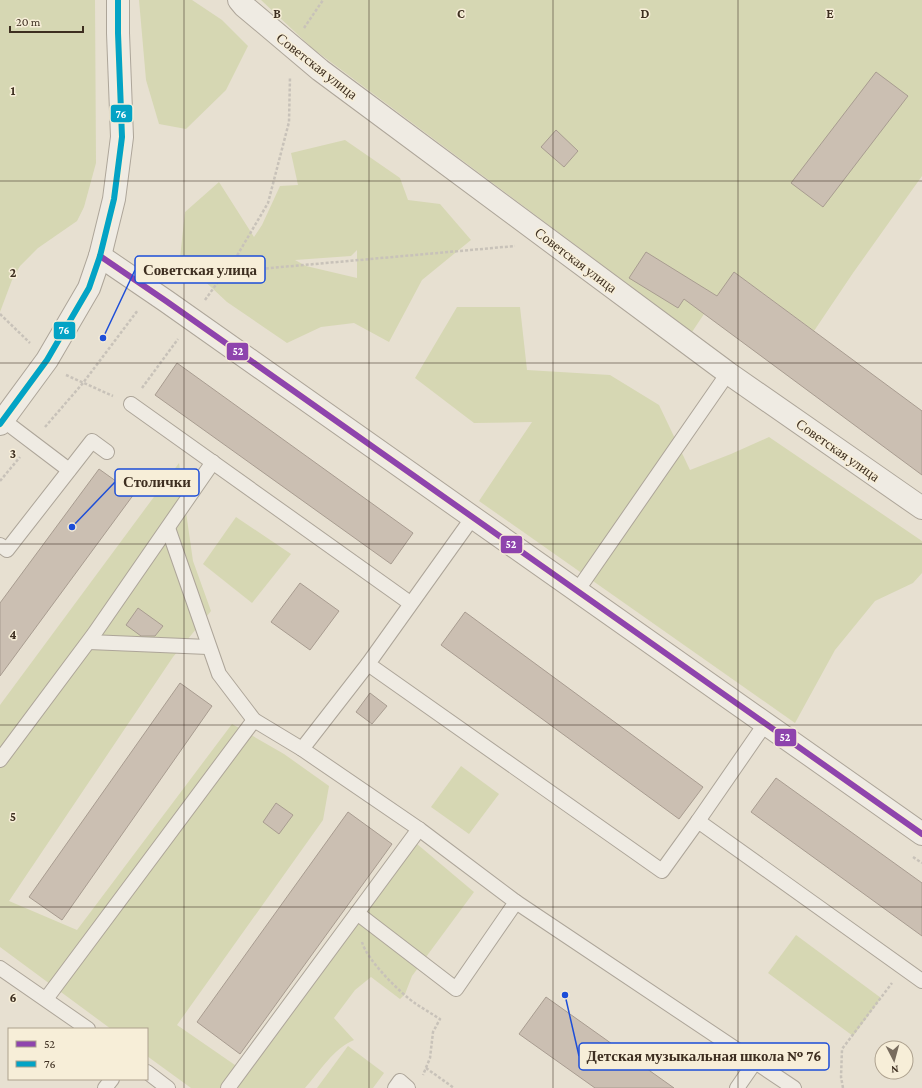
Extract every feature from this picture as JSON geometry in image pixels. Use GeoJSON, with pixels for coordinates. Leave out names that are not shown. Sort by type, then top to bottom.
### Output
{"type":"FeatureCollection","features":[{"type":"Feature","properties":{"kind":"street"},"geometry":{"type":"LineString","coordinates":[[1,422],[47,360],[89,288],[100,256],[114,199],[122,137],[118,0]]}},
{"type":"Feature","properties":{"kind":"street","name":"Советская улица"},"geometry":{"type":"LineString","coordinates":[[239,0],[244,6],[320,70],[728,373],[922,508]]}},
{"type":"Feature","properties":{"kind":"street"},"geometry":{"type":"LineString","coordinates":[[100,256],[192,319],[922,834]]}},
{"type":"Feature","properties":{"kind":"lane"},"geometry":{"type":"LineString","coordinates":[[577,591],[728,373]]}},
{"type":"Feature","properties":{"kind":"lane"},"geometry":{"type":"LineString","coordinates":[[131,404],[410,603]]}},
{"type":"Feature","properties":{"kind":"lane"},"geometry":{"type":"LineString","coordinates":[[1,422],[69,470]]}},
{"type":"Feature","properties":{"kind":"lane"},"geometry":{"type":"LineString","coordinates":[[0,545],[7,550],[92,442],[107,452]]}},
{"type":"Feature","properties":{"kind":"lane"},"geometry":{"type":"LineString","coordinates":[[0,760],[88,642],[213,462]]}},
{"type":"Feature","properties":{"kind":"lane"},"geometry":{"type":"LineString","coordinates":[[302,749],[368,664],[410,603],[473,517]]}},
{"type":"Feature","properties":{"kind":"lane"},"geometry":{"type":"LineString","coordinates":[[168,528],[208,647],[219,674],[254,720],[302,749],[419,829],[516,902],[794,1088]]}},
{"type":"Feature","properties":{"kind":"lane"},"geometry":{"type":"LineString","coordinates":[[88,642],[208,647]]}},
{"type":"Feature","properties":{"kind":"lane"},"geometry":{"type":"LineString","coordinates":[[368,664],[662,872],[765,724]]}},
{"type":"Feature","properties":{"kind":"lane"},"geometry":{"type":"LineString","coordinates":[[46,999],[254,720]]}},
{"type":"Feature","properties":{"kind":"lane"},"geometry":{"type":"LineString","coordinates":[[698,822],[922,981]]}},
{"type":"Feature","properties":{"kind":"lane"},"geometry":{"type":"LineString","coordinates":[[228,1088],[419,829]]}},
{"type":"Feature","properties":{"kind":"lane"},"geometry":{"type":"LineString","coordinates":[[355,915],[456,989],[516,902]]}},
{"type":"Feature","properties":{"kind":"lane"},"geometry":{"type":"LineString","coordinates":[[0,968],[87,1028]]}},
{"type":"Feature","properties":{"kind":"lane"},"geometry":{"type":"LineString","coordinates":[[737,1088],[755,1062]]}},
{"type":"Feature","properties":{"kind":"lane"},"geometry":{"type":"LineString","coordinates":[[148,1073],[168,1088]]}},
{"type":"Feature","properties":{"kind":"lane"},"geometry":{"type":"LineString","coordinates":[[105,1088],[111,1080]]}},
{"type":"Feature","properties":{"kind":"lane"},"geometry":{"type":"LineString","coordinates":[[395,1088],[400,1081],[408,1088]]}},
{"type":"Feature","properties":{"kind":"path"},"geometry":{"type":"LineString","coordinates":[[66,375],[131,404],[238,254],[268,203],[289,122],[291,46],[323,0]]}},
{"type":"Feature","properties":{"kind":"path"},"geometry":{"type":"LineString","coordinates":[[225,272],[552,242]]}},
{"type":"Feature","properties":{"kind":"path"},"geometry":{"type":"LineString","coordinates":[[0,314],[47,360]]}},
{"type":"Feature","properties":{"kind":"path"},"geometry":{"type":"LineString","coordinates":[[355,915],[364,949],[387,978],[416,1004],[440,1019],[433,1032],[430,1058],[420,1079]]}},
{"type":"Feature","properties":{"kind":"path"},"geometry":{"type":"LineString","coordinates":[[843,1088],[841,1077],[842,1049],[904,968]]}},
{"type":"Feature","properties":{"kind":"path"},"geometry":{"type":"LineString","coordinates":[[426,1068],[454,1088]]}},
{"type":"Feature","properties":{"kind":"green space"},"geometry":{"type":"Polygon","coordinates":[[[0,0],[95,0],[96,163],[84,207],[77,221],[38,248],[20,266],[12,280],[0,312],[0,0]]]}},
{"type":"Feature","properties":{"kind":"green space"},"geometry":{"type":"Polygon","coordinates":[[[139,0],[192,0],[222,20],[248,46],[226,90],[186,129],[159,124],[146,80],[139,0]]]}},
{"type":"Feature","properties":{"kind":"green space"},"geometry":{"type":"Polygon","coordinates":[[[261,0],[922,0],[922,176],[814,331],[735,273],[692,332],[312,48],[261,0]]]}},
{"type":"Feature","properties":{"kind":"green space"},"geometry":{"type":"Polygon","coordinates":[[[345,140],[400,178],[408,200],[440,204],[471,240],[422,280],[389,342],[354,323],[321,327],[287,343],[227,302],[180,258],[185,212],[219,182],[254,237],[262,225],[280,186],[298,185],[291,153],[345,140]],[[357,250],[351,256],[295,260],[306,266],[357,278],[357,250]]]}},
{"type":"Feature","properties":{"kind":"green space"},"geometry":{"type":"Polygon","coordinates":[[[457,307],[520,307],[527,370],[610,375],[659,405],[690,470],[769,437],[922,541],[922,573],[913,583],[875,601],[835,650],[795,723],[479,501],[532,422],[474,423],[415,378],[457,307]]]}},
{"type":"Feature","properties":{"kind":"green space"},"geometry":{"type":"Polygon","coordinates":[[[179,463],[193,561],[211,611],[173,657],[9,901],[77,930],[232,724],[284,754],[329,786],[323,820],[177,1025],[248,1074],[417,844],[474,892],[412,976],[405,994],[400,999],[371,977],[355,990],[334,1018],[354,1040],[340,1048],[305,1088],[191,1088],[148,1057],[148,1028],[110,1028],[0,947],[0,705],[179,463]]]}},
{"type":"Feature","properties":{"kind":"green space"},"geometry":{"type":"Polygon","coordinates":[[[236,517],[291,554],[252,603],[203,564],[236,517]]]}},
{"type":"Feature","properties":{"kind":"green space"},"geometry":{"type":"Polygon","coordinates":[[[461,766],[499,794],[469,834],[431,807],[461,766]]]}},
{"type":"Feature","properties":{"kind":"green space"},"geometry":{"type":"Polygon","coordinates":[[[796,935],[881,998],[853,1036],[768,973],[796,935]]]}},
{"type":"Feature","properties":{"kind":"green space"},"geometry":{"type":"Polygon","coordinates":[[[348,1046],[384,1073],[373,1088],[317,1088],[348,1046]]]}},
{"type":"Feature","properties":{"kind":"building"},"geometry":{"type":"Polygon","coordinates":[[[876,72],[908,96],[823,207],[791,183],[876,72]]]}},
{"type":"Feature","properties":{"kind":"building"},"geometry":{"type":"Polygon","coordinates":[[[556,130],[578,151],[564,167],[541,147],[556,130]]]}},
{"type":"Feature","properties":{"kind":"building"},"geometry":{"type":"Polygon","coordinates":[[[646,252],[717,296],[734,272],[922,411],[922,475],[684,299],[678,308],[629,278],[646,252]]]}},
{"type":"Feature","properties":{"kind":"building"},"geometry":{"type":"Polygon","coordinates":[[[177,363],[413,533],[391,564],[155,395],[177,363]]]}},
{"type":"Feature","properties":{"kind":"building"},"geometry":{"type":"Polygon","coordinates":[[[99,469],[134,494],[0,676],[0,603],[99,469]]]}},
{"type":"Feature","properties":{"kind":"building"},"geometry":{"type":"Polygon","coordinates":[[[300,583],[339,611],[310,650],[271,622],[300,583]]]}},
{"type":"Feature","properties":{"kind":"building"},"geometry":{"type":"Polygon","coordinates":[[[138,608],[163,626],[155,636],[141,636],[126,625],[138,608]]]}},
{"type":"Feature","properties":{"kind":"building"},"geometry":{"type":"Polygon","coordinates":[[[465,612],[703,787],[679,819],[441,645],[465,612]]]}},
{"type":"Feature","properties":{"kind":"building"},"geometry":{"type":"Polygon","coordinates":[[[180,683],[212,706],[62,920],[29,897],[180,683]]]}},
{"type":"Feature","properties":{"kind":"building"},"geometry":{"type":"Polygon","coordinates":[[[370,693],[387,706],[372,724],[356,712],[370,693]]]}},
{"type":"Feature","properties":{"kind":"building"},"geometry":{"type":"Polygon","coordinates":[[[776,778],[922,883],[922,936],[751,812],[776,778]]]}},
{"type":"Feature","properties":{"kind":"building"},"geometry":{"type":"Polygon","coordinates":[[[276,803],[293,815],[279,834],[263,822],[276,803]]]}},
{"type":"Feature","properties":{"kind":"building"},"geometry":{"type":"Polygon","coordinates":[[[348,812],[392,844],[240,1054],[197,1022],[348,812]]]}},
{"type":"Feature","properties":{"kind":"building"},"geometry":{"type":"Polygon","coordinates":[[[546,997],[674,1088],[595,1088],[519,1034],[546,997]]]}},
{"type":"Feature","properties":{"kind":"transit line","name":"76"},"geometry":{"type":"LineString","coordinates":[[0,424],[47,360],[89,288],[100,256],[114,199],[122,137],[118,0]]}},
{"type":"Feature","properties":{"kind":"transit line","name":"52"},"geometry":{"type":"LineString","coordinates":[[100,256],[922,834]]}},
{"type":"Feature","properties":{"kind":"place","name":"Советская улица"},"geometry":{"type":"Point","coordinates":[103,338]}},
{"type":"Feature","properties":{"kind":"place","name":"Столички"},"geometry":{"type":"Point","coordinates":[72,527]}},
{"type":"Feature","properties":{"kind":"place","name":"Детская музыкальная школа № 76"},"geometry":{"type":"Point","coordinates":[565,995]}}]}
